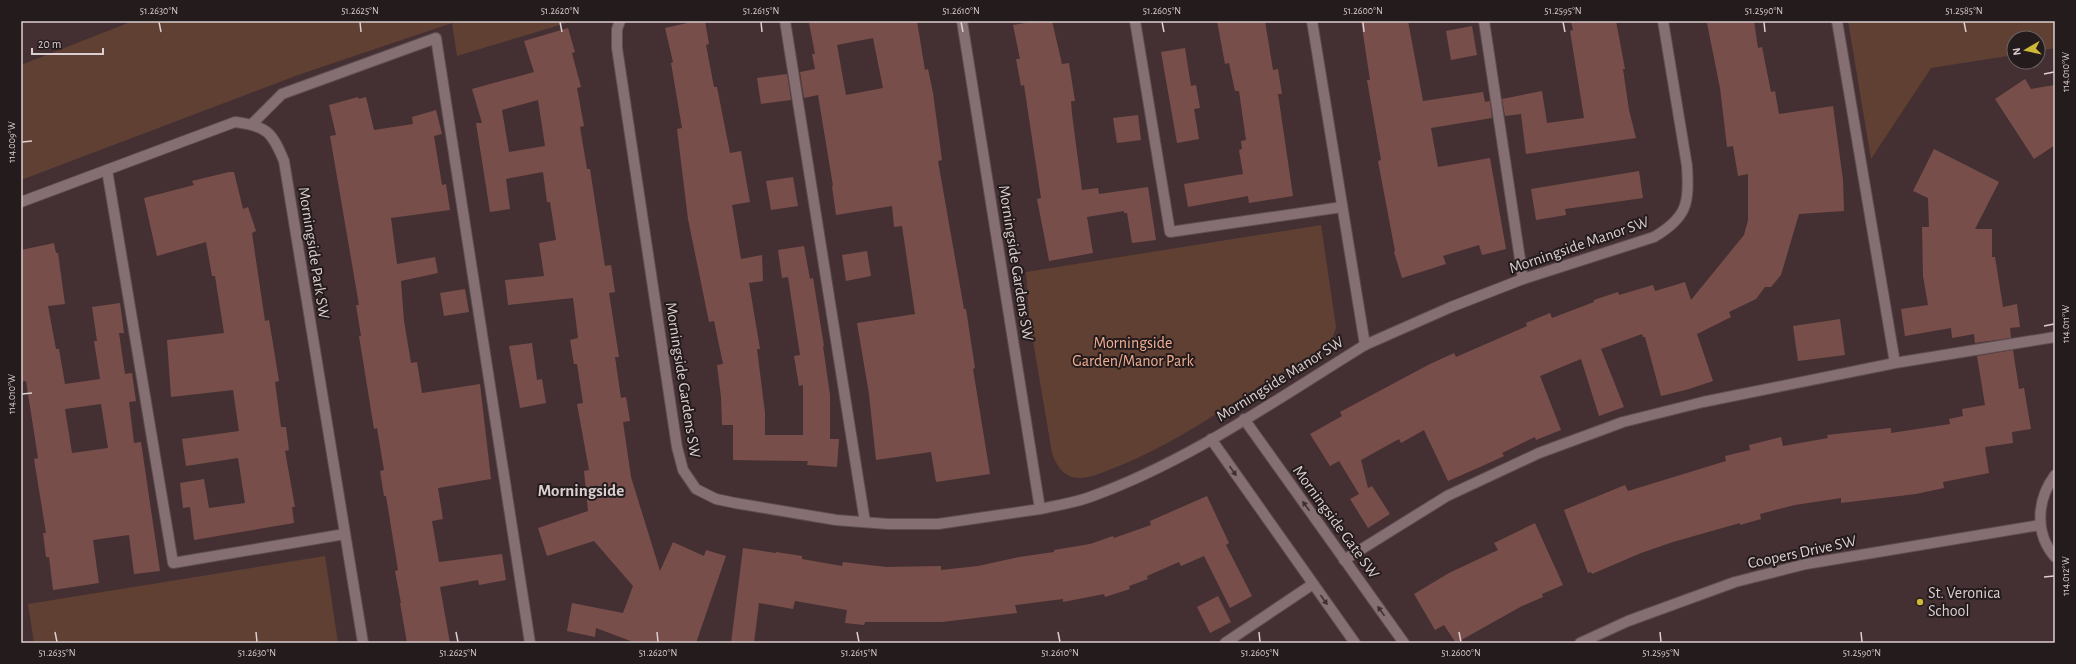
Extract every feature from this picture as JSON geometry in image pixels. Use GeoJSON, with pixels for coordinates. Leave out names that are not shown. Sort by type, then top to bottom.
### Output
{"type":"FeatureCollection","features":[{"type":"Feature","properties":{"kind":"street","name":"Morningside Gardens SW"},"geometry":{"type":"LineString","coordinates":[[620,21],[617,29],[617,48],[677,447],[683,470],[696,489],[716,499],[836,520],[888,524],[938,524],[1040,509],[1089,498],[1128,482],[1211,439]]}},
{"type":"Feature","properties":{"kind":"street"},"geometry":{"type":"LineString","coordinates":[[784,21],[865,522]]}},
{"type":"Feature","properties":{"kind":"street","name":"Morningside Gardens SW"},"geometry":{"type":"LineString","coordinates":[[962,21],[1040,509]]}},
{"type":"Feature","properties":{"kind":"street"},"geometry":{"type":"LineString","coordinates":[[1135,21],[1170,232],[1342,207]]}},
{"type":"Feature","properties":{"kind":"street","name":"Morningside Manor SW"},"geometry":{"type":"LineString","coordinates":[[1312,21],[1365,345]]}},
{"type":"Feature","properties":{"kind":"street"},"geometry":{"type":"LineString","coordinates":[[1484,21],[1523,279]]}},
{"type":"Feature","properties":{"kind":"street","name":"Morningside Manor SW"},"geometry":{"type":"LineString","coordinates":[[1211,439],[1365,345],[1451,307],[1523,279],[1654,237],[1671,227],[1684,210],[1688,190],[1687,166],[1663,21]]}},
{"type":"Feature","properties":{"kind":"street"},"geometry":{"type":"LineString","coordinates":[[1837,21],[1895,363]]}},
{"type":"Feature","properties":{"kind":"street"},"geometry":{"type":"LineString","coordinates":[[252,124],[282,94],[436,38],[530,643]]}},
{"type":"Feature","properties":{"kind":"street","name":"Morningside Park SW"},"geometry":{"type":"LineString","coordinates":[[21,202],[235,122],[252,124],[266,130],[277,144],[284,161],[363,643]]}},
{"type":"Feature","properties":{"kind":"street"},"geometry":{"type":"LineString","coordinates":[[107,170],[173,563],[345,534]]}},
{"type":"Feature","properties":{"kind":"street"},"geometry":{"type":"LineString","coordinates":[[1344,560],[1447,496],[1539,453],[1623,422],[1703,402],[1895,363],[2055,337]]}},
{"type":"Feature","properties":{"kind":"street","name":"Morningside Gate SW"},"geometry":{"type":"LineString","coordinates":[[1244,419],[1404,643]]}},
{"type":"Feature","properties":{"kind":"street"},"geometry":{"type":"LineString","coordinates":[[1211,439],[1355,643]]}},
{"type":"Feature","properties":{"kind":"street"},"geometry":{"type":"LineString","coordinates":[[2055,476],[2047,486],[2041,505],[2040,524],[2045,541],[2055,557]]}},
{"type":"Feature","properties":{"kind":"street","name":"Coopers Drive SW"},"geometry":{"type":"LineString","coordinates":[[1586,642],[1628,620],[1735,582],[1806,564],[2040,524]]}},
{"type":"Feature","properties":{"kind":"street"},"geometry":{"type":"LineString","coordinates":[[1225,643],[1313,584]]}},
{"type":"Feature","properties":{"kind":"green space"},"geometry":{"type":"Polygon","coordinates":[[[133,21],[573,21],[457,56],[452,23],[298,75],[21,180],[21,65],[133,21]]]}},
{"type":"Feature","properties":{"kind":"green space"},"geometry":{"type":"Polygon","coordinates":[[[1848,21],[2055,21],[2055,48],[2046,50],[2046,30],[2006,30],[2006,56],[1931,68],[1871,159],[1848,21]]]}},
{"type":"Feature","properties":{"kind":"green space","name":"Morningside Garden/Manor Park"},"geometry":{"type":"Polygon","coordinates":[[[1321,225],[1336,327],[1333,336],[1325,347],[1272,378],[1175,439],[1135,459],[1101,473],[1083,478],[1069,476],[1061,470],[1052,453],[1029,317],[1026,272],[1321,225]]]}},
{"type":"Feature","properties":{"kind":"green space"},"geometry":{"type":"Polygon","coordinates":[[[325,556],[338,643],[34,643],[28,604],[325,556]]]}},
{"type":"Feature","properties":{"kind":"building"},"geometry":{"type":"Polygon","coordinates":[[[696,21],[705,21],[709,44],[706,45],[714,87],[717,87],[730,153],[741,151],[750,202],[732,205],[741,259],[762,255],[763,281],[749,283],[760,349],[757,349],[765,413],[765,435],[803,435],[803,385],[799,386],[794,356],[800,355],[788,277],[782,278],[778,250],[804,246],[810,279],[813,278],[824,346],[830,395],[830,439],[839,439],[837,467],[807,465],[808,461],[733,460],[733,425],[722,425],[721,397],[717,365],[723,364],[714,321],[709,322],[688,219],[677,129],[682,128],[671,63],[673,62],[665,28],[696,21]]]}},
{"type":"Feature","properties":{"kind":"building"},"geometry":{"type":"Polygon","coordinates":[[[820,21],[917,21],[925,70],[928,69],[933,93],[942,160],[938,161],[964,309],[966,309],[975,368],[973,369],[990,474],[936,482],[931,452],[876,460],[869,394],[857,323],[915,314],[902,226],[894,227],[892,206],[836,215],[833,186],[818,95],[804,98],[800,72],[815,69],[812,54],[815,54],[809,23],[820,21]],[[873,38],[837,45],[846,95],[883,88],[873,38]]]}},
{"type":"Feature","properties":{"kind":"building"},"geometry":{"type":"Polygon","coordinates":[[[1036,21],[1052,21],[1062,64],[1069,63],[1075,101],[1071,101],[1072,114],[1082,190],[1098,188],[1099,194],[1148,187],[1156,240],[1132,243],[1127,213],[1124,213],[1124,211],[1087,217],[1093,253],[1049,261],[1037,199],[1041,198],[1024,85],[1021,86],[1016,59],[1020,59],[1013,25],[1036,21]]]}},
{"type":"Feature","properties":{"kind":"building"},"geometry":{"type":"Polygon","coordinates":[[[1217,21],[1265,21],[1273,70],[1278,69],[1282,94],[1278,94],[1293,196],[1249,203],[1248,196],[1188,207],[1184,184],[1243,174],[1239,150],[1242,149],[1241,141],[1246,140],[1239,91],[1235,91],[1229,63],[1225,64],[1217,21]]]}},
{"type":"Feature","properties":{"kind":"building"},"geometry":{"type":"Polygon","coordinates":[[[1361,21],[1408,21],[1423,101],[1483,92],[1485,102],[1490,101],[1492,118],[1431,128],[1438,167],[1490,158],[1506,249],[1482,255],[1479,245],[1443,256],[1446,264],[1402,278],[1394,252],[1378,161],[1381,160],[1367,80],[1370,80],[1361,21]]]}},
{"type":"Feature","properties":{"kind":"building"},"geometry":{"type":"Polygon","coordinates":[[[1571,21],[1616,21],[1625,69],[1623,69],[1629,110],[1636,138],[1526,154],[1521,114],[1505,116],[1502,99],[1542,91],[1547,123],[1584,118],[1570,31],[1573,30],[1571,21]]]}},
{"type":"Feature","properties":{"kind":"building"},"geometry":{"type":"Polygon","coordinates":[[[1718,21],[1754,21],[1758,48],[1762,47],[1771,92],[1775,91],[1779,114],[1833,106],[1843,180],[1844,211],[1799,214],[1781,275],[1771,287],[1765,287],[1756,299],[1729,312],[1731,317],[1697,334],[1713,381],[1661,396],[1645,337],[1643,337],[1642,334],[1601,349],[1624,407],[1599,416],[1581,359],[1540,376],[1561,430],[1536,440],[1535,437],[1502,453],[1504,456],[1480,467],[1448,481],[1424,430],[1401,443],[1399,439],[1361,460],[1368,488],[1372,486],[1390,514],[1368,528],[1350,499],[1359,494],[1339,461],[1330,466],[1310,434],[1342,416],[1340,412],[1430,364],[1454,353],[1456,357],[1527,326],[1526,323],[1550,313],[1552,318],[1594,302],[1594,300],[1618,292],[1619,295],[1653,285],[1655,291],[1685,282],[1691,300],[1744,235],[1748,220],[1748,174],[1738,176],[1733,146],[1727,147],[1720,88],[1707,23],[1718,21]]]}},
{"type":"Feature","properties":{"kind":"building"},"geometry":{"type":"Polygon","coordinates":[[[1472,26],[1477,55],[1451,60],[1446,31],[1472,26]]]}},
{"type":"Feature","properties":{"kind":"building"},"geometry":{"type":"Polygon","coordinates":[[[568,28],[575,52],[572,53],[581,87],[577,88],[584,126],[580,127],[587,169],[590,169],[605,266],[611,265],[615,292],[609,293],[619,357],[615,357],[621,398],[626,397],[630,421],[623,422],[631,477],[660,571],[673,542],[704,556],[706,550],[726,556],[696,643],[636,643],[596,628],[595,637],[567,631],[572,603],[623,613],[633,586],[594,541],[547,556],[538,528],[588,511],[584,471],[589,470],[577,404],[583,403],[577,364],[574,364],[570,340],[578,338],[573,298],[508,305],[505,280],[544,276],[539,243],[556,240],[550,202],[547,202],[543,172],[506,179],[510,209],[490,212],[476,123],[482,123],[472,89],[534,72],[524,41],[568,28]],[[538,100],[502,110],[509,152],[545,146],[538,100]]]}},
{"type":"Feature","properties":{"kind":"building"},"geometry":{"type":"Polygon","coordinates":[[[1185,48],[1191,86],[1196,85],[1200,108],[1194,109],[1199,139],[1177,143],[1161,52],[1185,48]]]}},
{"type":"Feature","properties":{"kind":"building"},"geometry":{"type":"Polygon","coordinates":[[[787,74],[791,100],[761,104],[757,78],[787,74]]]}},
{"type":"Feature","properties":{"kind":"building"},"geometry":{"type":"Polygon","coordinates":[[[2025,79],[2031,89],[2055,85],[2055,145],[2034,159],[1995,99],[2025,79]]]}},
{"type":"Feature","properties":{"kind":"building"},"geometry":{"type":"Polygon","coordinates":[[[358,97],[359,99],[366,97],[374,130],[413,124],[412,117],[436,110],[442,134],[434,136],[442,185],[446,184],[450,210],[391,218],[397,264],[435,257],[438,273],[401,281],[404,321],[411,363],[417,362],[422,393],[480,384],[491,479],[438,488],[443,519],[432,521],[439,562],[502,554],[506,580],[479,585],[478,580],[440,587],[450,643],[407,643],[400,603],[395,571],[398,570],[386,496],[384,496],[380,471],[384,470],[377,428],[374,429],[359,336],[361,336],[356,305],[359,305],[330,136],[336,135],[329,105],[358,97]]]}},
{"type":"Feature","properties":{"kind":"building"},"geometry":{"type":"Polygon","coordinates":[[[1138,115],[1141,140],[1117,143],[1113,118],[1138,115]]]}},
{"type":"Feature","properties":{"kind":"building"},"geometry":{"type":"Polygon","coordinates":[[[1934,149],[1999,182],[1975,229],[1992,229],[1992,257],[1995,257],[2003,307],[2017,304],[2020,327],[2010,328],[2011,338],[1975,343],[1974,334],[1952,338],[1951,328],[1905,336],[1901,309],[1928,305],[1923,276],[1922,227],[1929,227],[1928,198],[1913,191],[1934,149]]]}},
{"type":"Feature","properties":{"kind":"building"},"geometry":{"type":"Polygon","coordinates":[[[1639,171],[1643,198],[1565,209],[1566,215],[1536,220],[1531,189],[1639,171]]]}},
{"type":"Feature","properties":{"kind":"building"},"geometry":{"type":"Polygon","coordinates":[[[234,172],[243,209],[248,207],[256,231],[252,233],[265,321],[269,320],[279,381],[275,382],[281,427],[286,427],[289,450],[285,451],[295,507],[292,507],[294,523],[194,540],[190,507],[183,508],[180,483],[204,479],[209,508],[245,503],[238,458],[186,466],[182,439],[239,431],[233,390],[171,397],[167,340],[224,333],[215,276],[212,276],[206,242],[157,256],[144,198],[194,185],[192,181],[234,172]]]}},
{"type":"Feature","properties":{"kind":"building"},"geometry":{"type":"Polygon","coordinates":[[[793,177],[798,206],[771,210],[766,181],[793,177]]]}},
{"type":"Feature","properties":{"kind":"building"},"geometry":{"type":"Polygon","coordinates":[[[54,243],[56,253],[58,253],[65,304],[48,306],[56,349],[59,349],[65,384],[100,379],[94,341],[97,341],[92,307],[120,303],[124,333],[119,333],[125,374],[132,373],[136,401],[129,402],[134,443],[141,442],[160,571],[134,574],[129,535],[93,540],[99,583],[53,590],[49,557],[46,557],[43,533],[46,533],[34,459],[38,458],[26,381],[21,382],[21,250],[54,243]],[[101,404],[65,409],[72,453],[108,448],[101,404]]]}},
{"type":"Feature","properties":{"kind":"building"},"geometry":{"type":"Polygon","coordinates":[[[867,251],[871,276],[846,281],[842,255],[867,251]]]}},
{"type":"Feature","properties":{"kind":"building"},"geometry":{"type":"Polygon","coordinates":[[[465,289],[469,312],[444,316],[440,293],[465,289]]]}},
{"type":"Feature","properties":{"kind":"building"},"geometry":{"type":"Polygon","coordinates":[[[1840,319],[1845,355],[1798,361],[1793,326],[1840,319]]]}},
{"type":"Feature","properties":{"kind":"building"},"geometry":{"type":"Polygon","coordinates":[[[532,343],[537,380],[542,379],[546,403],[520,408],[509,346],[532,343]]]}},
{"type":"Feature","properties":{"kind":"building"},"geometry":{"type":"Polygon","coordinates":[[[2013,350],[2019,389],[2024,388],[2031,429],[2012,432],[2013,443],[1985,447],[1989,473],[1943,482],[1944,488],[1916,494],[1841,503],[1841,498],[1795,505],[1760,514],[1761,519],[1740,525],[1740,523],[1673,542],[1641,553],[1592,574],[1591,572],[1588,573],[1564,510],[1625,485],[1628,491],[1726,461],[1725,456],[1750,450],[1749,445],[1781,437],[1783,446],[1828,438],[1827,435],[1891,428],[1891,433],[1950,424],[1949,419],[1963,416],[1962,409],[1985,405],[1977,356],[2013,350]]]}},
{"type":"Feature","properties":{"kind":"building"},"geometry":{"type":"Polygon","coordinates":[[[1207,496],[1229,543],[1226,545],[1252,596],[1230,608],[1204,556],[1181,566],[1179,562],[1147,576],[1148,579],[1129,586],[1130,589],[1105,597],[1104,594],[1063,602],[1063,599],[1015,605],[1017,613],[942,622],[865,622],[864,625],[845,623],[847,610],[795,601],[793,609],[759,603],[754,643],[731,643],[743,548],[802,556],[802,559],[842,566],[843,562],[886,567],[941,566],[941,570],[978,566],[1090,544],[1113,536],[1114,538],[1151,525],[1150,521],[1207,496]]]}},
{"type":"Feature","properties":{"kind":"building"},"geometry":{"type":"Polygon","coordinates":[[[1535,523],[1563,585],[1542,594],[1543,597],[1522,606],[1456,643],[1444,625],[1435,630],[1414,594],[1449,573],[1498,550],[1494,543],[1535,523]]]}},
{"type":"Feature","properties":{"kind":"building"},"geometry":{"type":"Polygon","coordinates":[[[1218,596],[1231,622],[1210,633],[1197,607],[1218,596]]]}},
{"type":"Feature","properties":{"kind":"place","name":"St. Veronica School"},"geometry":{"type":"Point","coordinates":[1920,602]}},
{"type":"Feature","properties":{"kind":"district","name":"Morningside"},"geometry":{"type":"Point","coordinates":[581,490]}}]}
